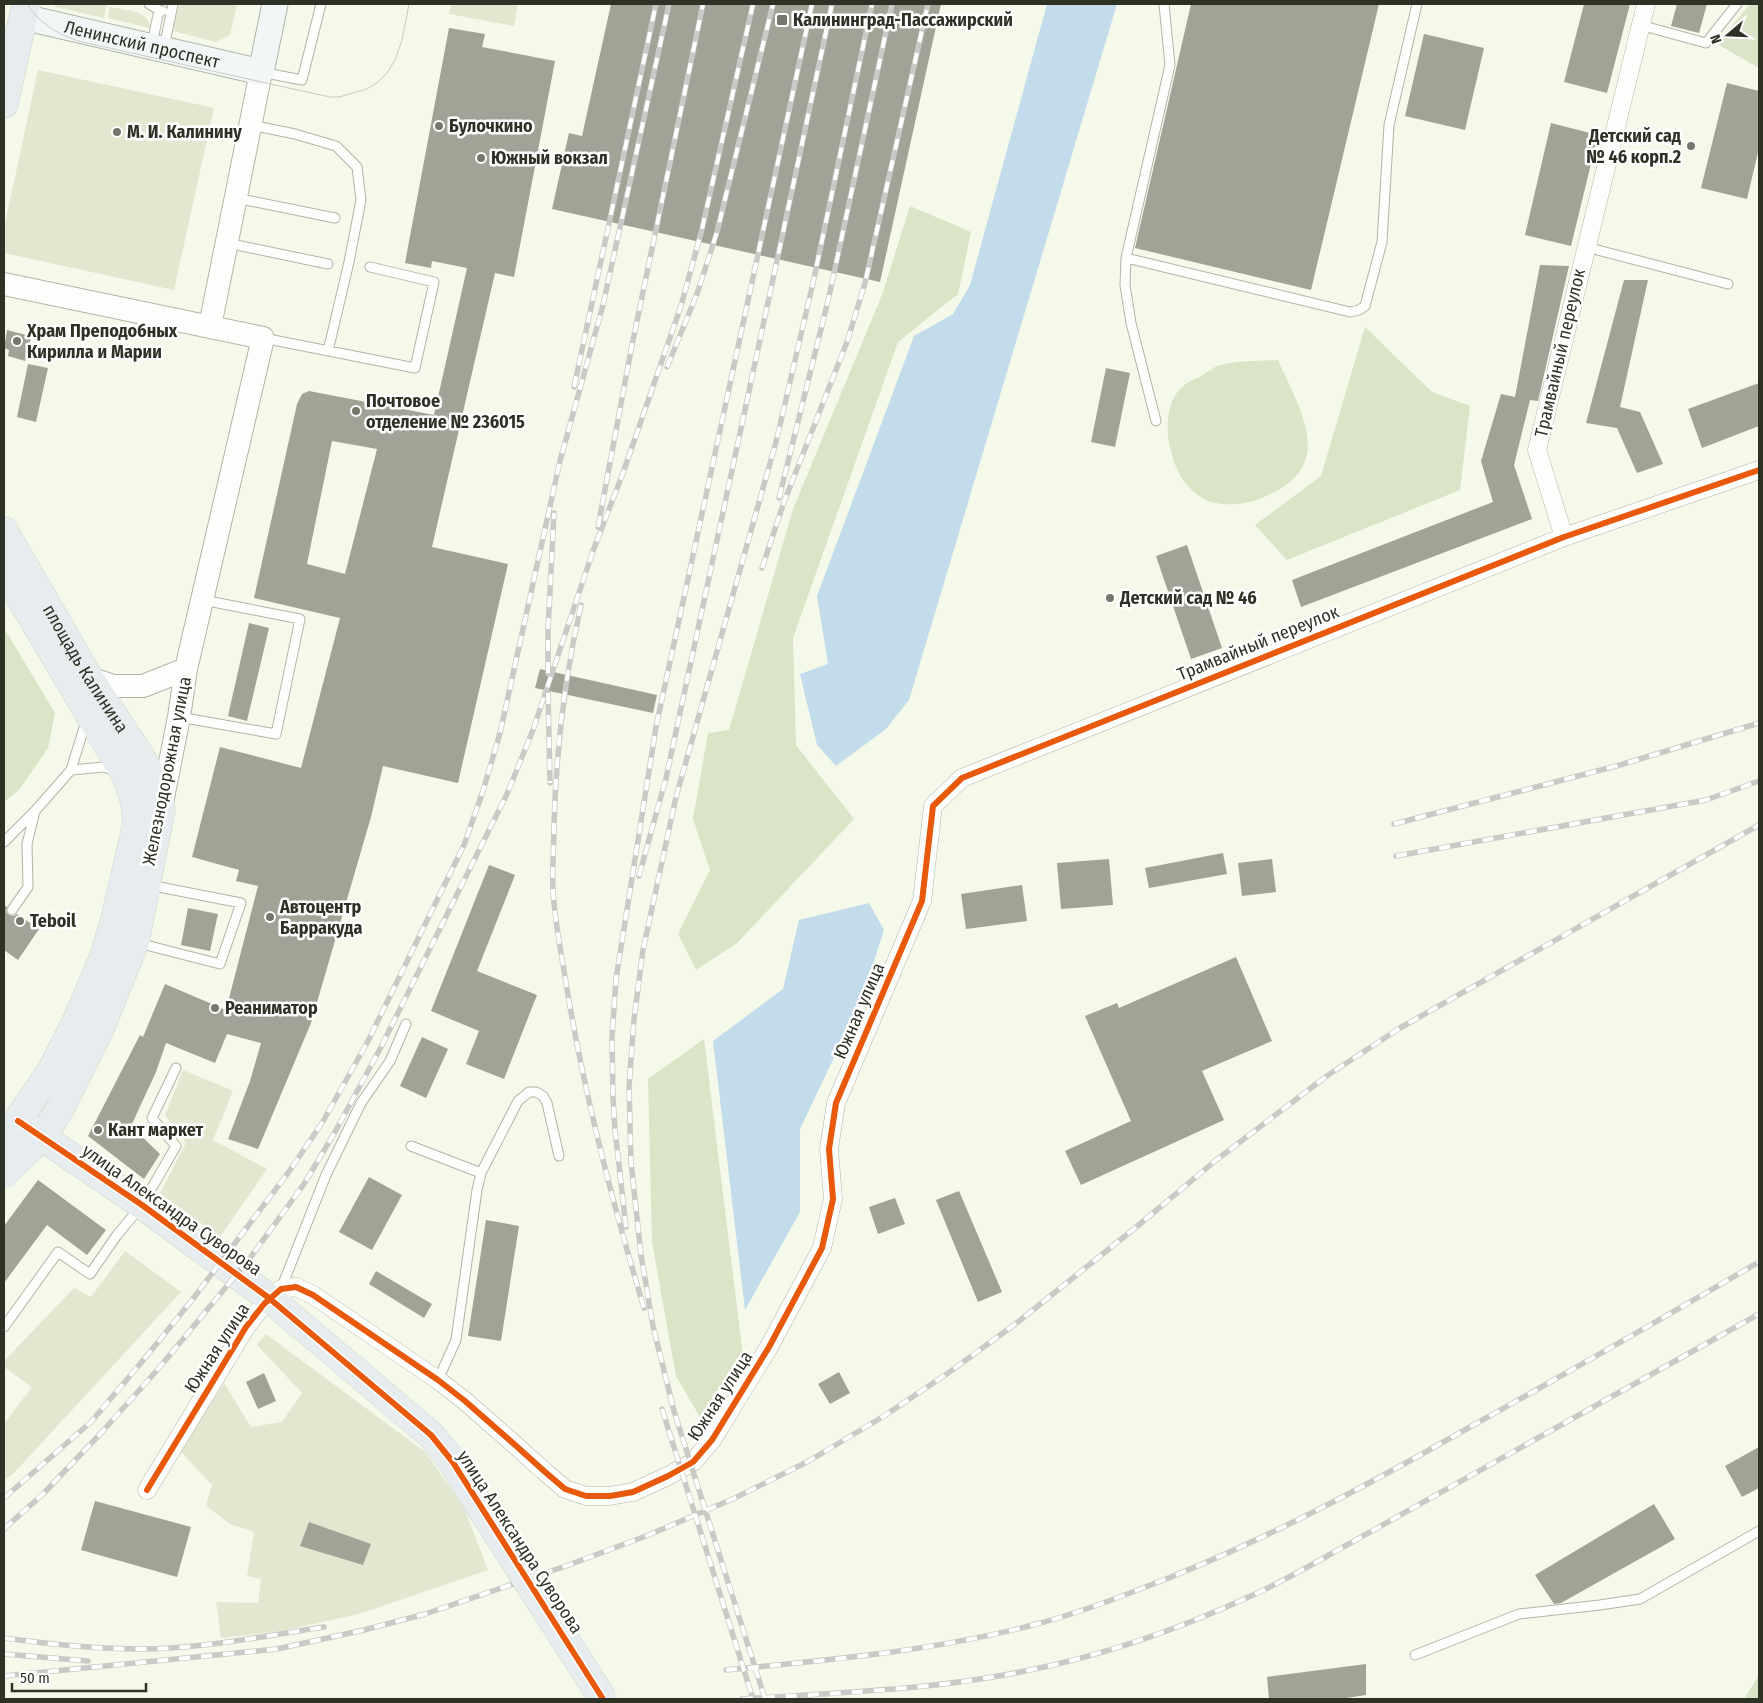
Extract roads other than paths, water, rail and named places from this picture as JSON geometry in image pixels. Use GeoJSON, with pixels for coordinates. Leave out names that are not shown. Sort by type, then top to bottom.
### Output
{"type":"FeatureCollection","features":[{"type":"Feature","properties":{"kind":"main road"},"geometry":{"type":"LineString","coordinates":[[261,72],[275,4]]}},
{"type":"Feature","properties":{"kind":"main road"},"geometry":{"type":"LineString","coordinates":[[4,104],[15,12]]}},
{"type":"Feature","properties":{"kind":"main road","name":"Ленинский проспект"},"geometry":{"type":"LineString","coordinates":[[15,12],[152,47],[261,72]]}},
{"type":"Feature","properties":{"kind":"main road","name":"площадь Калинина"},"geometry":{"type":"LineString","coordinates":[[4,531],[89,678],[144,762],[154,784],[149,812]]}},
{"type":"Feature","properties":{"kind":"main road","name":"площадь Калинина"},"geometry":{"type":"LineString","coordinates":[[4,570],[126,776],[135,800],[149,812]]}},
{"type":"Feature","properties":{"kind":"main road","name":"Железнодорожная улица"},"geometry":{"type":"LineString","coordinates":[[4,1173],[42,1137],[60,1109],[100,1029],[135,942],[146,885],[149,812]]}},
{"type":"Feature","properties":{"kind":"main road","name":"Железнодорожная улица"},"geometry":{"type":"LineString","coordinates":[[7,1122],[51,1071],[76,1022],[103,959],[118,906],[136,828],[149,812]]}},
{"type":"Feature","properties":{"kind":"main road","name":"улица Александра Суворова"},"geometry":{"type":"LineString","coordinates":[[7,1122],[42,1137],[275,1293],[430,1435],[452,1461],[603,1699]]}},
{"type":"Feature","properties":{"kind":"street","name":"Трамвайный переулок"},"geometry":{"type":"LineString","coordinates":[[962,778],[1564,537],[1537,450],[1646,4]]}},
{"type":"Feature","properties":{"kind":"street"},"geometry":{"type":"LineString","coordinates":[[210,326],[261,72]]}},
{"type":"Feature","properties":{"kind":"street"},"geometry":{"type":"LineString","coordinates":[[4,284],[264,338]]}},
{"type":"Feature","properties":{"kind":"street","name":"Железнодорожная улица"},"geometry":{"type":"LineString","coordinates":[[149,812],[179,717],[186,669],[264,338]]}},
{"type":"Feature","properties":{"kind":"street"},"geometry":{"type":"LineString","coordinates":[[1564,537],[1759,470]]}},
{"type":"Feature","properties":{"kind":"street"},"geometry":{"type":"LineString","coordinates":[[89,678],[113,686],[143,686],[186,669]]}},
{"type":"Feature","properties":{"kind":"street","name":"Южная улица"},"geometry":{"type":"LineString","coordinates":[[147,1490],[246,1327],[275,1293],[296,1287],[313,1295],[438,1380],[465,1401],[565,1489],[586,1496],[610,1496],[632,1492],[668,1476],[693,1462],[712,1440],[768,1347],[822,1248],[833,1198],[829,1149],[836,1103],[922,901],[933,806],[962,778]]}},
{"type":"Feature","properties":{"kind":"lane"},"geometry":{"type":"LineString","coordinates":[[149,4],[159,10],[171,7],[166,38],[152,47]]}},
{"type":"Feature","properties":{"kind":"lane"},"geometry":{"type":"LineString","coordinates":[[261,72],[302,80],[320,4]]}},
{"type":"Feature","properties":{"kind":"lane"},"geometry":{"type":"LineString","coordinates":[[1156,421],[1131,323],[1125,285],[1126,258],[1170,66],[1164,4]]}},
{"type":"Feature","properties":{"kind":"lane"},"geometry":{"type":"LineString","coordinates":[[1126,258],[1350,312],[1365,306],[1382,242],[1389,125],[1417,4]]}},
{"type":"Feature","properties":{"kind":"lane"},"geometry":{"type":"LineString","coordinates":[[1640,25],[1706,43],[1737,4]]}},
{"type":"Feature","properties":{"kind":"lane"},"geometry":{"type":"LineString","coordinates":[[152,47],[159,10]]}},
{"type":"Feature","properties":{"kind":"lane"},"geometry":{"type":"LineString","coordinates":[[251,125],[295,134],[336,146],[357,167],[361,200],[349,262],[328,351]]}},
{"type":"Feature","properties":{"kind":"lane"},"geometry":{"type":"LineString","coordinates":[[236,198],[335,218]]}},
{"type":"Feature","properties":{"kind":"lane"},"geometry":{"type":"LineString","coordinates":[[226,243],[328,264]]}},
{"type":"Feature","properties":{"kind":"lane"},"geometry":{"type":"LineString","coordinates":[[1586,247],[1728,284]]}},
{"type":"Feature","properties":{"kind":"lane"},"geometry":{"type":"LineString","coordinates":[[264,338],[415,368],[434,282],[370,267]]}},
{"type":"Feature","properties":{"kind":"lane"},"geometry":{"type":"LineString","coordinates":[[179,717],[276,734],[300,619],[203,600]]}},
{"type":"Feature","properties":{"kind":"lane"},"geometry":{"type":"LineString","coordinates":[[4,842],[72,770],[88,713]]}},
{"type":"Feature","properties":{"kind":"lane"},"geometry":{"type":"LineString","coordinates":[[72,770],[104,767],[126,776]]}},
{"type":"Feature","properties":{"kind":"lane"},"geometry":{"type":"LineString","coordinates":[[12,910],[28,887],[27,844],[35,811]]}},
{"type":"Feature","properties":{"kind":"lane"},"geometry":{"type":"LineString","coordinates":[[135,942],[220,964],[241,903],[146,885]]}},
{"type":"Feature","properties":{"kind":"lane"},"geometry":{"type":"LineString","coordinates":[[275,1293],[326,1175],[361,1104],[390,1061],[406,1024]]}},
{"type":"Feature","properties":{"kind":"lane"},"geometry":{"type":"LineString","coordinates":[[4,1327],[58,1252],[90,1274],[117,1235],[142,1205],[176,1146],[152,1118],[176,1068]]}},
{"type":"Feature","properties":{"kind":"lane"},"geometry":{"type":"LineString","coordinates":[[438,1380],[456,1340],[481,1173],[518,1101],[529,1092],[536,1092],[547,1103],[559,1156]]}},
{"type":"Feature","properties":{"kind":"lane"},"geometry":{"type":"LineString","coordinates":[[411,1146],[481,1173]]}},
{"type":"Feature","properties":{"kind":"lane"},"geometry":{"type":"LineString","coordinates":[[1415,1655],[1519,1614],[1640,1599],[1759,1531]]}},
{"type":"Feature","properties":{"kind":"water"},"geometry":{"type":"Polygon","coordinates":[[[1047,4],[1117,4],[909,700],[886,729],[836,766],[817,745],[800,674],[828,664],[817,596],[914,336],[953,314],[970,285],[1047,4]]]}},
{"type":"Feature","properties":{"kind":"water"},"geometry":{"type":"Polygon","coordinates":[[[869,903],[884,930],[861,1001],[800,1129],[800,1212],[745,1310],[713,1041],[783,989],[799,920],[869,903]]]}},
{"type":"Feature","properties":{"kind":"tram line"},"geometry":{"type":"LineString","coordinates":[[27,4],[37,17],[49,27],[78,41],[330,97],[339,97],[367,89],[387,73],[395,60],[402,40],[409,4]]}},
{"type":"Feature","properties":{"kind":"railway"},"geometry":{"type":"LineString","coordinates":[[574,387],[656,4]]}},
{"type":"Feature","properties":{"kind":"railway"},"geometry":{"type":"LineString","coordinates":[[4,1498],[91,1422],[192,1300],[288,1173],[322,1123],[367,1043],[464,845],[483,791],[500,733],[560,461],[603,305],[669,4]]}},
{"type":"Feature","properties":{"kind":"railway"},"geometry":{"type":"LineString","coordinates":[[598,527],[632,345],[703,4]]}},
{"type":"Feature","properties":{"kind":"railway"},"geometry":{"type":"LineString","coordinates":[[4,1529],[43,1494],[159,1368],[250,1258],[304,1184],[335,1132],[380,1049],[507,794],[533,730],[593,551],[623,473],[681,306],[702,229],[753,4]]}},
{"type":"Feature","properties":{"kind":"railway"},"geometry":{"type":"LineString","coordinates":[[667,367],[697,294],[717,232],[773,4]]}},
{"type":"Feature","properties":{"kind":"railway"},"geometry":{"type":"LineString","coordinates":[[626,1227],[613,1098],[612,1037],[616,979],[656,727],[812,4]]}},
{"type":"Feature","properties":{"kind":"railway"},"geometry":{"type":"LineString","coordinates":[[639,876],[666,778],[832,4]]}},
{"type":"Feature","properties":{"kind":"railway"},"geometry":{"type":"LineString","coordinates":[[765,1699],[674,1411],[653,1326],[641,1255],[631,1162],[629,1087],[634,1019],[643,950],[676,797],[776,442],[813,283],[872,4]]}},
{"type":"Feature","properties":{"kind":"railway"},"geometry":{"type":"LineString","coordinates":[[779,498],[828,301],[892,4]]}},
{"type":"Feature","properties":{"kind":"railway"},"geometry":{"type":"LineString","coordinates":[[762,568],[784,502],[847,342],[865,283],[928,4]]}},
{"type":"Feature","properties":{"kind":"railway"},"geometry":{"type":"LineString","coordinates":[[548,673],[548,630],[554,513]]}},
{"type":"Feature","properties":{"kind":"railway"},"geometry":{"type":"LineString","coordinates":[[581,605],[570,660],[559,742],[554,826],[554,904],[575,1035],[592,1113],[611,1192],[644,1308]]}},
{"type":"Feature","properties":{"kind":"railway"},"geometry":{"type":"LineString","coordinates":[[548,693],[550,783]]}},
{"type":"Feature","properties":{"kind":"railway"},"geometry":{"type":"LineString","coordinates":[[1394,824],[1620,765],[1759,723]]}},
{"type":"Feature","properties":{"kind":"railway"},"geometry":{"type":"LineString","coordinates":[[1396,856],[1706,800],[1759,781]]}},
{"type":"Feature","properties":{"kind":"railway"},"geometry":{"type":"LineString","coordinates":[[4,1676],[277,1649],[364,1630],[425,1614],[566,1566],[646,1536],[735,1498],[809,1461],[884,1416],[951,1371],[1018,1322],[1215,1161],[1328,1075],[1400,1028],[1759,825]]}},
{"type":"Feature","properties":{"kind":"railway"},"geometry":{"type":"LineString","coordinates":[[726,1670],[881,1654],[995,1634],[1072,1614],[1179,1574],[1306,1516],[1388,1473],[1759,1262]]}},
{"type":"Feature","properties":{"kind":"railway"},"geometry":{"type":"LineString","coordinates":[[742,1699],[882,1690],[952,1683],[1050,1666],[1139,1641],[1260,1592],[1759,1314]]}},
{"type":"Feature","properties":{"kind":"railway"},"geometry":{"type":"LineString","coordinates":[[662,1409],[753,1699]]}},
{"type":"Feature","properties":{"kind":"railway"},"geometry":{"type":"LineString","coordinates":[[4,1638],[89,1647],[140,1649],[186,1647],[324,1627]]}},
{"type":"Feature","properties":{"kind":"railway"},"geometry":{"type":"LineString","coordinates":[[4,1654],[88,1661]]}},
{"type":"Feature","properties":{"kind":"place","name":"Калининград-Пассажирский"},"geometry":{"type":"Point","coordinates":[782,20]}},
{"type":"Feature","properties":{"kind":"place","name":"Булочкино"},"geometry":{"type":"Point","coordinates":[439,126]}},
{"type":"Feature","properties":{"kind":"place","name":"М. И. Калинину"},"geometry":{"type":"Point","coordinates":[117,132]}},
{"type":"Feature","properties":{"kind":"place","name":"Детский сад № 46 корп.2"},"geometry":{"type":"Point","coordinates":[1691,146]}},
{"type":"Feature","properties":{"kind":"place","name":"Южный вокзал"},"geometry":{"type":"Point","coordinates":[481,158]}},
{"type":"Feature","properties":{"kind":"place","name":"Храм Преподобных Кирилла и Марии"},"geometry":{"type":"Point","coordinates":[17,341]}},
{"type":"Feature","properties":{"kind":"place","name":"Почтовое отделение № 236015"},"geometry":{"type":"Point","coordinates":[356,411]}},
{"type":"Feature","properties":{"kind":"place","name":"Детский сад № 46"},"geometry":{"type":"Point","coordinates":[1110,598]}},
{"type":"Feature","properties":{"kind":"place","name":"Автоцентр Барракуда"},"geometry":{"type":"Point","coordinates":[270,917]}},
{"type":"Feature","properties":{"kind":"place","name":"Teboil"},"geometry":{"type":"Point","coordinates":[20,921]}},
{"type":"Feature","properties":{"kind":"place","name":"Реаниматор"},"geometry":{"type":"Point","coordinates":[215,1008]}},
{"type":"Feature","properties":{"kind":"place","name":"Кант маркет"},"geometry":{"type":"Point","coordinates":[98,1130]}}]}
